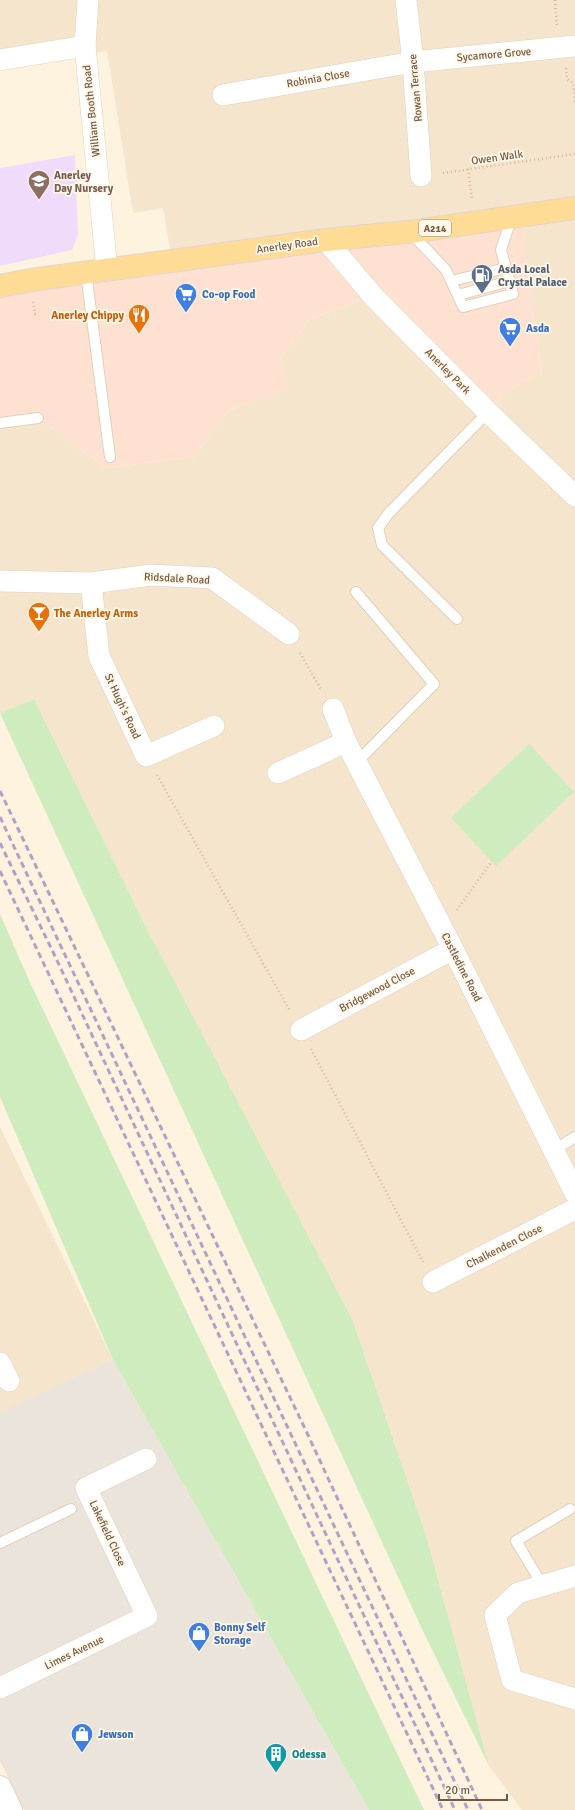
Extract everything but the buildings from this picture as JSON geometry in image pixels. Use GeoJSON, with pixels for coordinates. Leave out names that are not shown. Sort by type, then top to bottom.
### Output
{"type":"FeatureCollection","features":[{"type":"Feature","properties":{"kind":"main road","name":"Anerley Road"},"geometry":{"type":"LineString","coordinates":[[0,286],[31,280],[575,208]]}},
{"type":"Feature","properties":{"kind":"street","name":"William Booth Road"},"geometry":{"type":"LineString","coordinates":[[88,0],[85,46],[107,270]]}},
{"type":"Feature","properties":{"kind":"street","name":"Rowan Terrace"},"geometry":{"type":"LineString","coordinates":[[406,0],[413,62],[421,176]]}},
{"type":"Feature","properties":{"kind":"street"},"geometry":{"type":"LineString","coordinates":[[0,60],[85,46]]}},
{"type":"Feature","properties":{"kind":"street","name":"Sycamore Grove"},"geometry":{"type":"LineString","coordinates":[[413,62],[570,47]]}},
{"type":"Feature","properties":{"kind":"street","name":"Robinia Close"},"geometry":{"type":"LineString","coordinates":[[223,95],[413,62]]}},
{"type":"Feature","properties":{"kind":"street","name":"Anerley Park"},"geometry":{"type":"LineString","coordinates":[[326,240],[373,296],[488,412],[575,496]]}},
{"type":"Feature","properties":{"kind":"street","name":"Ridsdale Road"},"geometry":{"type":"LineString","coordinates":[[0,581],[91,583],[151,575],[212,578],[289,634]]}},
{"type":"Feature","properties":{"kind":"street","name":"St Hugh's Road"},"geometry":{"type":"LineString","coordinates":[[91,583],[99,656],[146,756],[214,726]]}},
{"type":"Feature","properties":{"kind":"street","name":"Castledine Road"},"geometry":{"type":"LineString","coordinates":[[333,709],[346,742],[453,949],[575,1193]]}},
{"type":"Feature","properties":{"kind":"street"},"geometry":{"type":"LineString","coordinates":[[278,773],[346,742]]}},
{"type":"Feature","properties":{"kind":"street","name":"Bridgewood Close"},"geometry":{"type":"LineString","coordinates":[[301,1030],[453,949]]}},
{"type":"Feature","properties":{"kind":"street","name":"Chalkenden Close"},"geometry":{"type":"LineString","coordinates":[[433,1282],[575,1209]]}},
{"type":"Feature","properties":{"kind":"street"},"geometry":{"type":"LineString","coordinates":[[0,1363],[9,1381]]}},
{"type":"Feature","properties":{"kind":"street","name":"Lakefield Close"},"geometry":{"type":"LineString","coordinates":[[146,1459],[86,1488],[147,1616]]}},
{"type":"Feature","properties":{"kind":"street"},"geometry":{"type":"LineString","coordinates":[[575,1576],[518,1594],[495,1615],[512,1680],[575,1699]]}},
{"type":"Feature","properties":{"kind":"street","name":"Limes Avenue"},"geometry":{"type":"LineString","coordinates":[[0,1688],[147,1616]]}},
{"type":"Feature","properties":{"kind":"street"},"geometry":{"type":"LineString","coordinates":[[0,1787],[11,1810]]}},
{"type":"Feature","properties":{"kind":"lane"},"geometry":{"type":"LineString","coordinates":[[409,231],[446,270],[463,307],[512,294],[501,250],[512,216]]}},
{"type":"Feature","properties":{"kind":"lane"},"geometry":{"type":"LineString","coordinates":[[451,281],[506,268]]}},
{"type":"Feature","properties":{"kind":"lane"},"geometry":{"type":"LineString","coordinates":[[86,273],[110,457]]}},
{"type":"Feature","properties":{"kind":"lane"},"geometry":{"type":"LineString","coordinates":[[457,619],[382,545],[378,528],[388,514],[488,412]]}},
{"type":"Feature","properties":{"kind":"lane"},"geometry":{"type":"LineString","coordinates":[[0,423],[38,418]]}},
{"type":"Feature","properties":{"kind":"lane"},"geometry":{"type":"LineString","coordinates":[[356,592],[434,684],[357,762]]}},
{"type":"Feature","properties":{"kind":"lane"},"geometry":{"type":"LineString","coordinates":[[554,1150],[575,1137]]}},
{"type":"Feature","properties":{"kind":"lane"},"geometry":{"type":"LineString","coordinates":[[0,1543],[71,1509]]}},
{"type":"Feature","properties":{"kind":"lane"},"geometry":{"type":"LineString","coordinates":[[543,1586],[516,1541],[570,1510]]}},
{"type":"Feature","properties":{"kind":"path"},"geometry":{"type":"LineString","coordinates":[[570,47],[567,79],[573,83],[575,103]]}},
{"type":"Feature","properties":{"kind":"path","name":"Owen Walk"},"geometry":{"type":"LineString","coordinates":[[421,176],[575,154]]}},
{"type":"Feature","properties":{"kind":"path"},"geometry":{"type":"LineString","coordinates":[[468,169],[475,222]]}},
{"type":"Feature","properties":{"kind":"path"},"geometry":{"type":"LineString","coordinates":[[289,634],[333,709]]}},
{"type":"Feature","properties":{"kind":"path"},"geometry":{"type":"LineString","coordinates":[[443,930],[492,861]]}},
{"type":"Feature","properties":{"kind":"shaded area"},"geometry":{"type":"Polygon","coordinates":[[[0,0],[575,0],[575,1810],[522,1810],[489,1766],[427,1539],[149,933],[34,699],[0,713],[0,430],[45,423],[106,468],[194,457],[229,410],[288,389],[280,359],[309,320],[373,296],[488,412],[504,394],[542,371],[524,247],[525,215],[172,261],[163,208],[133,213],[107,51],[0,66],[0,0]]]}},
{"type":"Feature","properties":{"kind":"shaded area","name":"Anerley Day Nursery"},"geometry":{"type":"Polygon","coordinates":[[[75,155],[78,235],[72,250],[0,266],[0,168],[75,155]]]}},
{"type":"Feature","properties":{"kind":"shaded area"},"geometry":{"type":"Polygon","coordinates":[[[525,214],[524,247],[542,371],[504,394],[488,412],[373,296],[309,320],[280,359],[289,389],[229,410],[194,457],[106,468],[45,423],[0,430],[0,286],[525,214]]]}},
{"type":"Feature","properties":{"kind":"shaded area"},"geometry":{"type":"Polygon","coordinates":[[[0,1127],[113,1360],[0,1414],[0,1127]]]}},
{"type":"Feature","properties":{"kind":"shaded area"},"geometry":{"type":"Polygon","coordinates":[[[113,1360],[369,1810],[24,1810],[0,1761],[0,1412],[113,1360]]]}},
{"type":"Feature","properties":{"kind":"green space"},"geometry":{"type":"Polygon","coordinates":[[[34,699],[149,933],[352,1319],[427,1539],[489,1766],[422,1629],[0,713],[34,699]]]}},
{"type":"Feature","properties":{"kind":"green space"},"geometry":{"type":"Polygon","coordinates":[[[529,744],[574,792],[496,866],[451,818],[529,744]]]}},
{"type":"Feature","properties":{"kind":"green space"},"geometry":{"type":"Polygon","coordinates":[[[0,914],[28,978],[424,1810],[369,1810],[113,1360],[0,1097],[0,914]]]}},
{"type":"Feature","properties":{"kind":"railway"},"geometry":{"type":"LineString","coordinates":[[0,791],[308,1435],[482,1810]]}},
{"type":"Feature","properties":{"kind":"railway"},"geometry":{"type":"LineString","coordinates":[[0,817],[468,1810]]}},
{"type":"Feature","properties":{"kind":"railway"},"geometry":{"type":"LineString","coordinates":[[0,843],[54,954],[455,1810]]}},
{"type":"Feature","properties":{"kind":"railway"},"geometry":{"type":"LineString","coordinates":[[0,871],[443,1810]]}},
{"type":"Feature","properties":{"kind":"place","name":"Anerley Day Nursery"},"geometry":{"type":"Point","coordinates":[39,200]}},
{"type":"Feature","properties":{"kind":"place","name":"Asda Local Crystal Palace"},"geometry":{"type":"Point","coordinates":[482,294]}},
{"type":"Feature","properties":{"kind":"place","name":"Co-op Food"},"geometry":{"type":"Point","coordinates":[186,314]}},
{"type":"Feature","properties":{"kind":"place","name":"Anerley Chippy"},"geometry":{"type":"Point","coordinates":[139,334]}},
{"type":"Feature","properties":{"kind":"place","name":"Asda"},"geometry":{"type":"Point","coordinates":[510,348]}},
{"type":"Feature","properties":{"kind":"place","name":"The Anerley Arms"},"geometry":{"type":"Point","coordinates":[39,632]}},
{"type":"Feature","properties":{"kind":"place","name":"Bonny Self Storage"},"geometry":{"type":"Point","coordinates":[199,1652]}},
{"type":"Feature","properties":{"kind":"place","name":"Jewson"},"geometry":{"type":"Point","coordinates":[82,1754]}},
{"type":"Feature","properties":{"kind":"place","name":"Odessa"},"geometry":{"type":"Point","coordinates":[276,1774]}}]}
